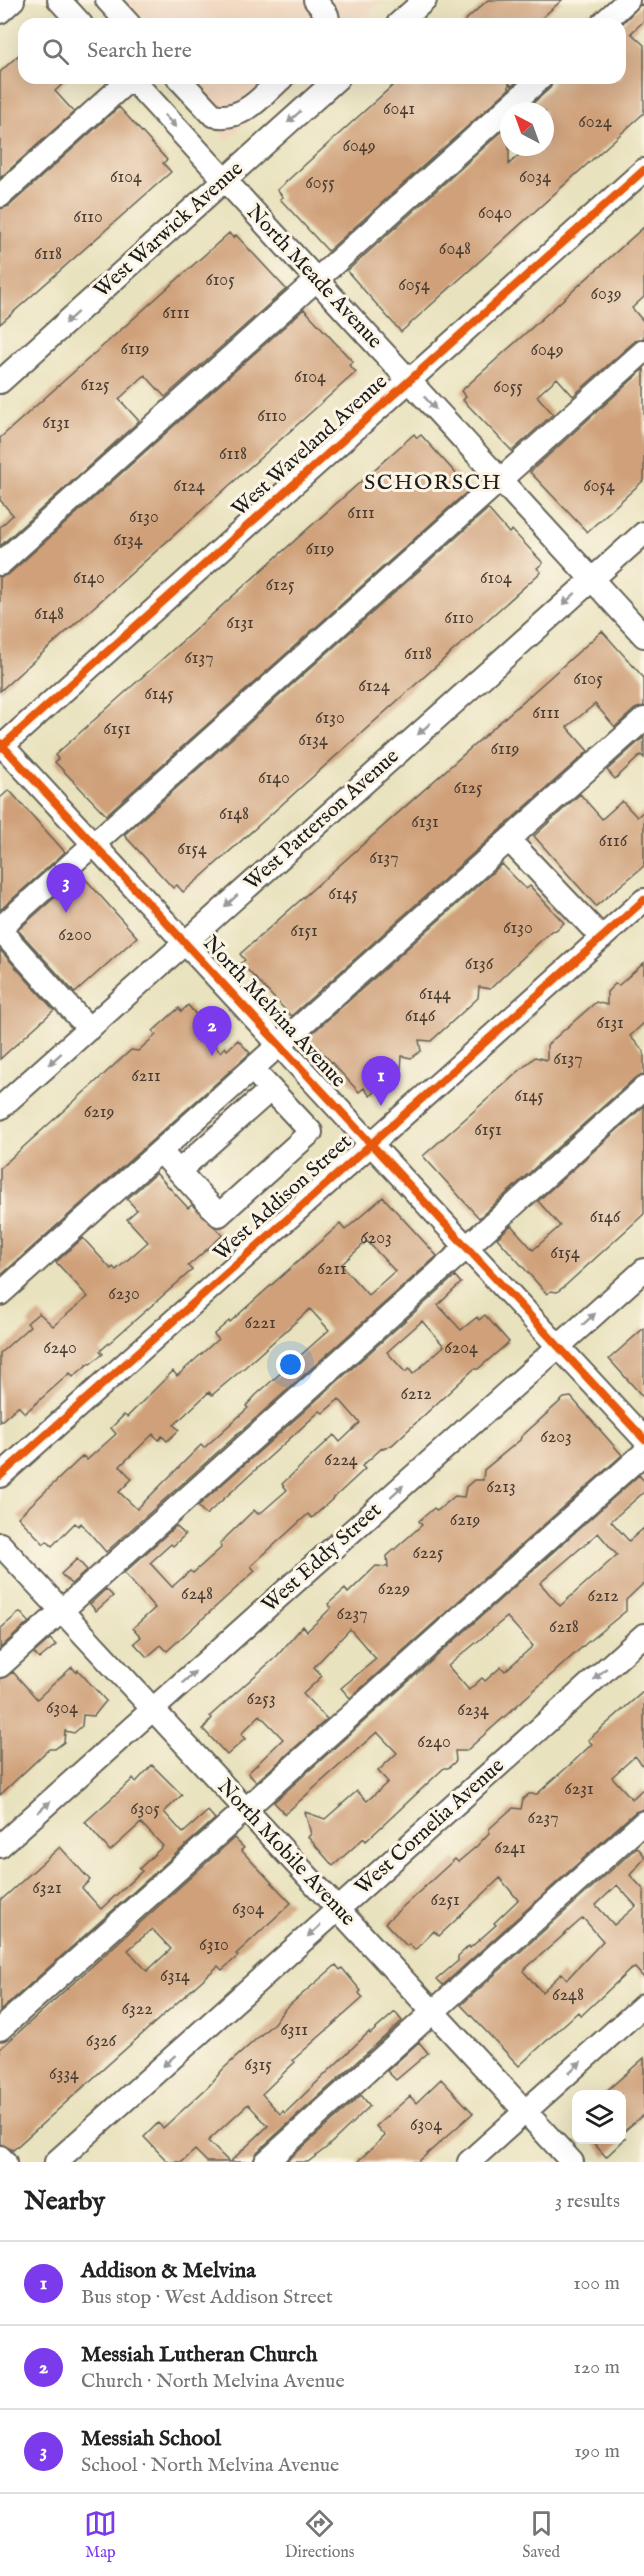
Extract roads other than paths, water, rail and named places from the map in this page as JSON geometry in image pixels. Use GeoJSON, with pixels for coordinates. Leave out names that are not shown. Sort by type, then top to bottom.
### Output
{"type":"FeatureCollection","features":[{"type":"Feature","properties":{"kind":"street"},"geometry":{"type":"LineString","coordinates":[[0,12],[13,0]]}},
{"type":"Feature","properties":{"kind":"street"},"geometry":{"type":"LineString","coordinates":[[59,0],[76,18]]}},
{"type":"Feature","properties":{"kind":"street"},"geometry":{"type":"LineString","coordinates":[[107,0],[124,18]]}},
{"type":"Feature","properties":{"kind":"street"},"geometry":{"type":"LineString","coordinates":[[315,0],[328,18]]}},
{"type":"Feature","properties":{"kind":"street"},"geometry":{"type":"LineString","coordinates":[[405,18],[425,0]]}},
{"type":"Feature","properties":{"kind":"street"},"geometry":{"type":"LineString","coordinates":[[608,18],[628,0]]}},
{"type":"Feature","properties":{"kind":"street"},"geometry":{"type":"LineString","coordinates":[[0,196],[124,84]]}},
{"type":"Feature","properties":{"kind":"street","name":"North Meade Avenue"},"geometry":{"type":"LineString","coordinates":[[136,84],[644,636]]}},
{"type":"Feature","properties":{"kind":"street"},"geometry":{"type":"LineString","coordinates":[[184,84],[213,115],[222,117],[232,117],[245,111],[275,84]]}},
{"type":"Feature","properties":{"kind":"street","name":"West Warwick Avenue"},"geometry":{"type":"LineString","coordinates":[[0,382],[331,84]]}},
{"type":"Feature","properties":{"kind":"street"},"geometry":{"type":"LineString","coordinates":[[0,564],[534,84]]}},
{"type":"Feature","properties":{"kind":"street","name":"West Waveland Avenue"},"geometry":{"type":"LineString","coordinates":[[1,745],[644,170]]}},
{"type":"Feature","properties":{"kind":"street"},"geometry":{"type":"LineString","coordinates":[[89,1029],[0,929],[644,351]]}},
{"type":"Feature","properties":{"kind":"street","name":"West Patterson Avenue"},"geometry":{"type":"LineString","coordinates":[[0,1108],[644,532]]}},
{"type":"Feature","properties":{"kind":"street"},"geometry":{"type":"LineString","coordinates":[[0,1294],[644,719]]}},
{"type":"Feature","properties":{"kind":"street","name":"North Melvina Avenue"},"geometry":{"type":"LineString","coordinates":[[1,745],[644,1439]]}},
{"type":"Feature","properties":{"kind":"street"},"geometry":{"type":"LineString","coordinates":[[509,840],[602,938]]}},
{"type":"Feature","properties":{"kind":"street","name":"West Addison Street"},"geometry":{"type":"LineString","coordinates":[[0,1476],[644,900]]}},
{"type":"Feature","properties":{"kind":"street"},"geometry":{"type":"LineString","coordinates":[[160,1151],[219,1215],[311,1132],[252,1070]]}},
{"type":"Feature","properties":{"kind":"street"},"geometry":{"type":"LineString","coordinates":[[0,1666],[644,1088]]}},
{"type":"Feature","properties":{"kind":"street"},"geometry":{"type":"LineString","coordinates":[[178,1171],[271,1089]]}},
{"type":"Feature","properties":{"kind":"street","name":"West Eddy Street"},"geometry":{"type":"LineString","coordinates":[[0,1846],[644,1270]]}},
{"type":"Feature","properties":{"kind":"street"},"geometry":{"type":"LineString","coordinates":[[0,2029],[644,1453]]}},
{"type":"Feature","properties":{"kind":"street","name":"North Mobile Avenue"},"geometry":{"type":"LineString","coordinates":[[0,1544],[572,2162]]}},
{"type":"Feature","properties":{"kind":"street","name":"West Cornelia Avenue"},"geometry":{"type":"LineString","coordinates":[[56,2162],[644,1635]]}},
{"type":"Feature","properties":{"kind":"street"},"geometry":{"type":"LineString","coordinates":[[266,2162],[644,1822]]}},
{"type":"Feature","properties":{"kind":"street"},"geometry":{"type":"LineString","coordinates":[[469,2162],[644,2005]]}},
{"type":"Feature","properties":{"kind":"street"},"geometry":{"type":"LineString","coordinates":[[0,2157],[5,2162]]}},
{"type":"Feature","properties":{"kind":"place","name":"Messiah School"},"geometry":{"type":"Point","coordinates":[66,913]}},
{"type":"Feature","properties":{"kind":"place","name":"Messiah Lutheran Church"},"geometry":{"type":"Point","coordinates":[212,1056]}},
{"type":"Feature","properties":{"kind":"place","name":"Addison & Melvina"},"geometry":{"type":"Point","coordinates":[381,1106]}},
{"type":"Feature","properties":{"kind":"district","name":"SCHORSCH"},"geometry":{"type":"Point","coordinates":[433,483]}}]}
